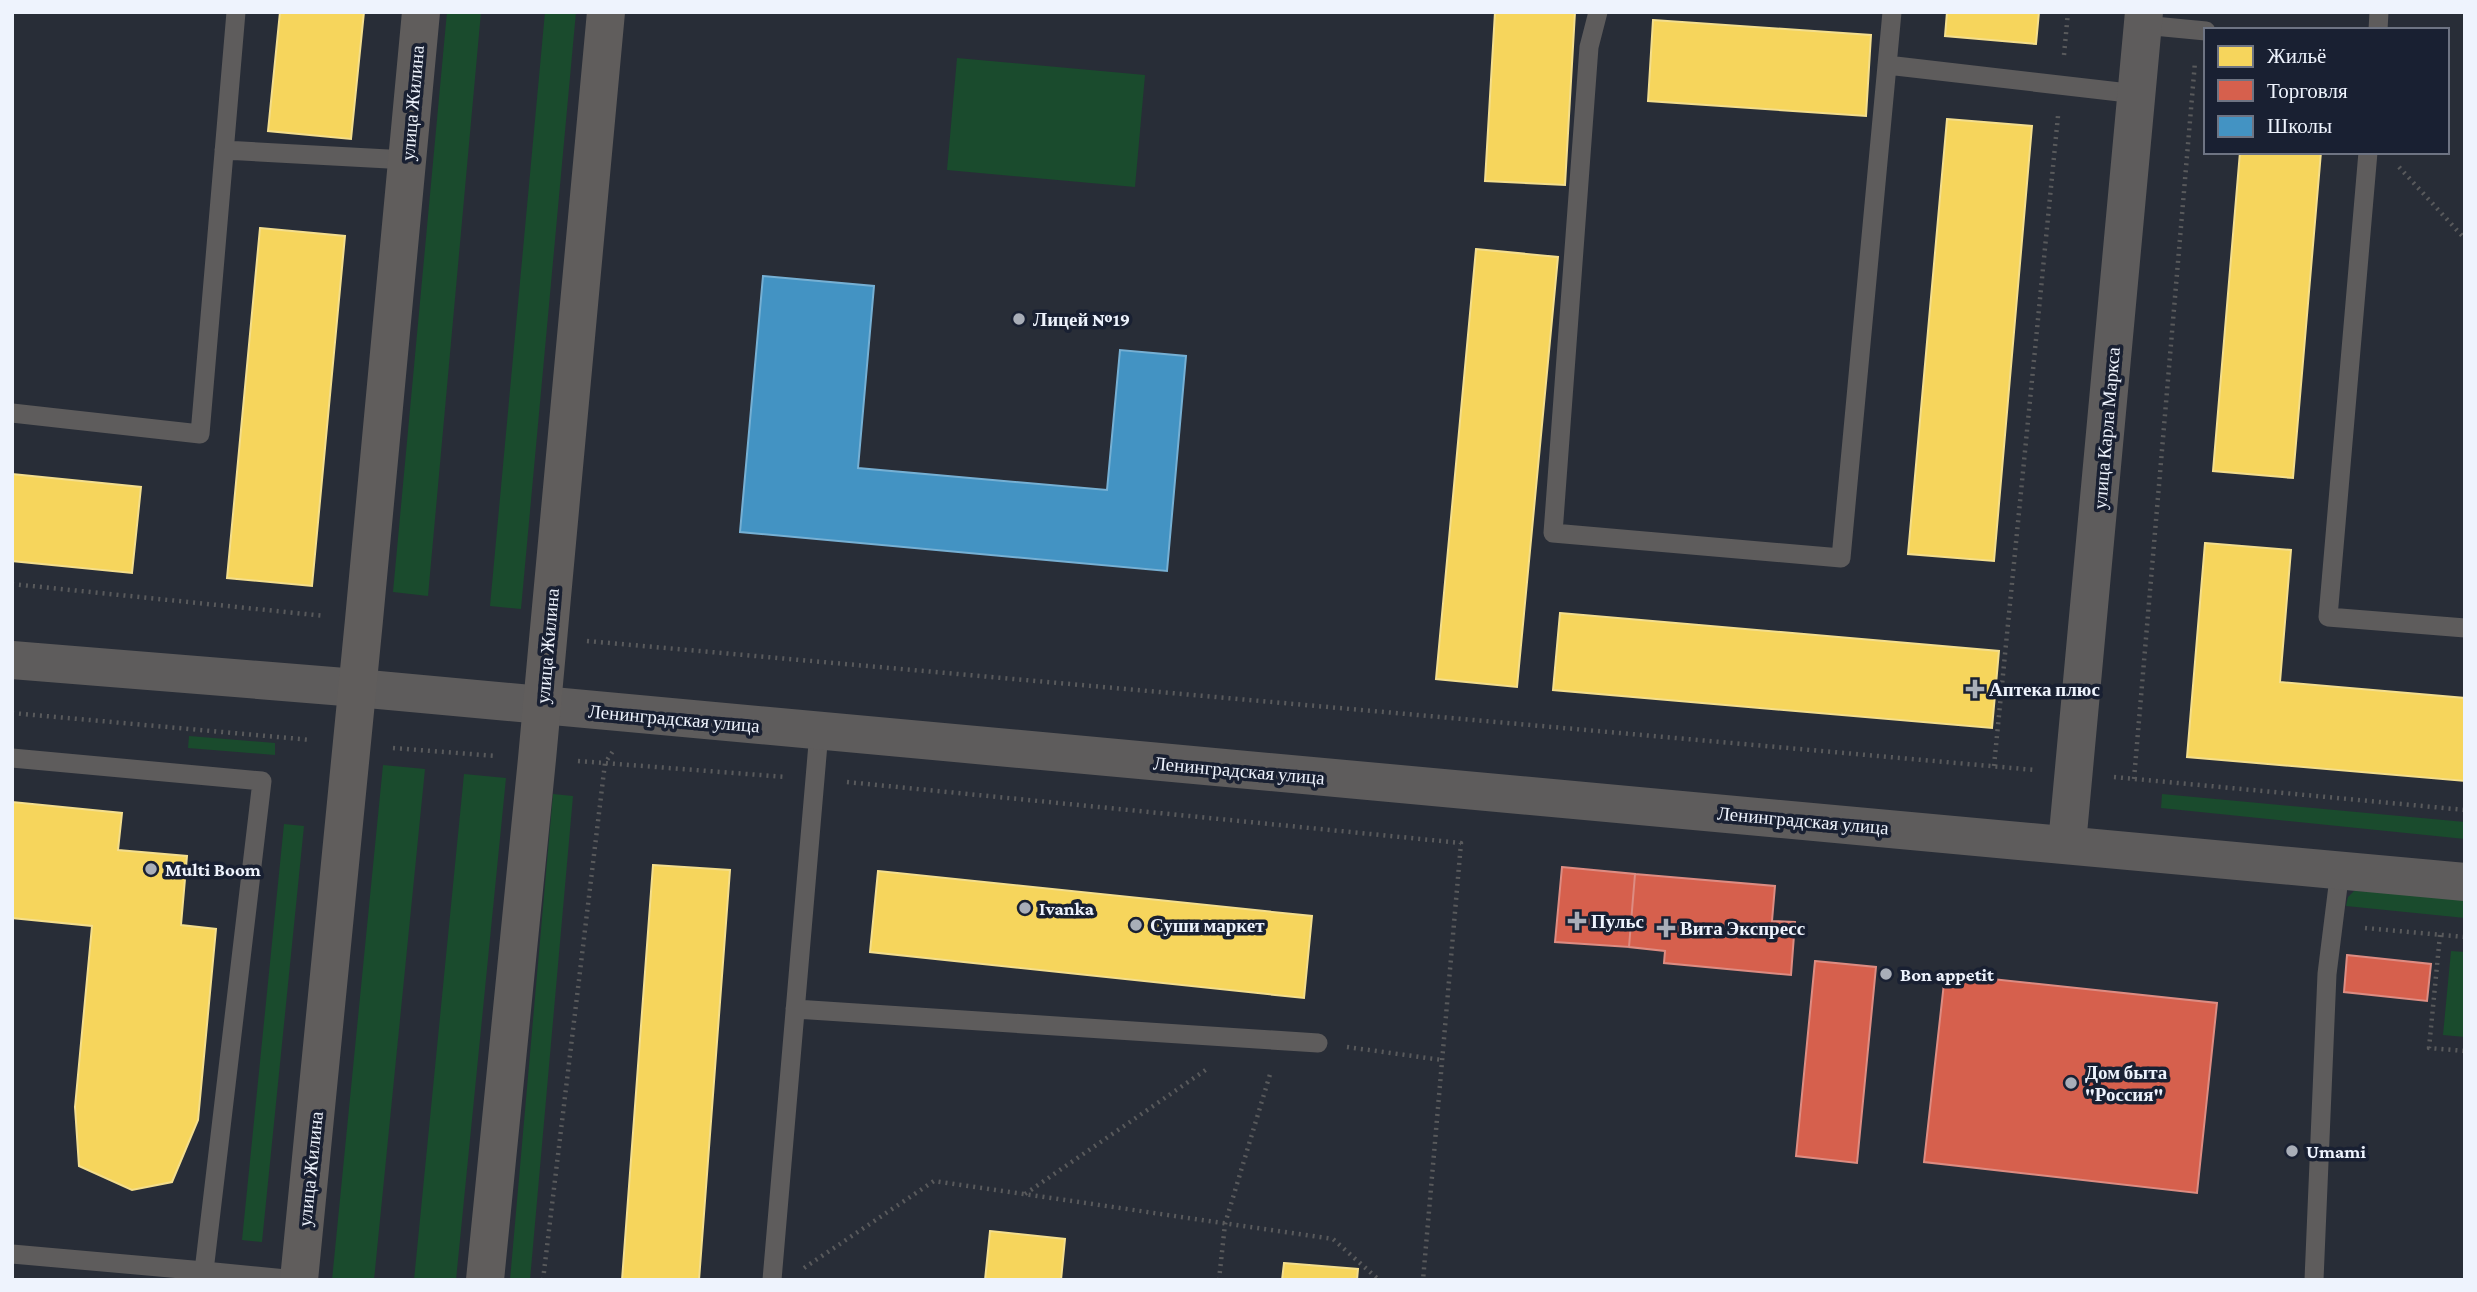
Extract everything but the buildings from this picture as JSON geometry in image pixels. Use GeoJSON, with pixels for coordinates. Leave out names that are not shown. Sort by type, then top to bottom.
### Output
{"type":"FeatureCollection","features":[{"type":"Feature","properties":{"kind":"main road","name":"улица Жилина"},"geometry":{"type":"LineString","coordinates":[[298,1280],[358,688],[421,12]]}},
{"type":"Feature","properties":{"kind":"main road","name":"улица Жилина"},"geometry":{"type":"LineString","coordinates":[[485,1280],[537,759],[606,12]]}},
{"type":"Feature","properties":{"kind":"street","name":"улица Карла Маркса"},"geometry":{"type":"LineString","coordinates":[[2067,844],[2144,19]]}},
{"type":"Feature","properties":{"kind":"street","name":"Ленинградская улица"},"geometry":{"type":"LineString","coordinates":[[12,660],[358,688],[2465,882]]}},
{"type":"Feature","properties":{"kind":"lane"},"geometry":{"type":"LineString","coordinates":[[12,413],[200,433],[236,12]]}},
{"type":"Feature","properties":{"kind":"lane"},"geometry":{"type":"LineString","coordinates":[[1598,12],[1589,47],[1553,533],[1841,558],[1892,12]]}},
{"type":"Feature","properties":{"kind":"lane"},"geometry":{"type":"LineString","coordinates":[[2144,19],[2202,30]]}},
{"type":"Feature","properties":{"kind":"lane"},"geometry":{"type":"LineString","coordinates":[[1887,65],[2137,94]]}},
{"type":"Feature","properties":{"kind":"lane"},"geometry":{"type":"LineString","coordinates":[[224,149],[407,160]]}},
{"type":"Feature","properties":{"kind":"lane"},"geometry":{"type":"LineString","coordinates":[[2368,154],[2328,617],[2465,628]]}},
{"type":"Feature","properties":{"kind":"lane"},"geometry":{"type":"LineString","coordinates":[[772,1280],[819,732]]}},
{"type":"Feature","properties":{"kind":"lane"},"geometry":{"type":"LineString","coordinates":[[12,758],[261,781],[204,1271]]}},
{"type":"Feature","properties":{"kind":"lane"},"geometry":{"type":"LineString","coordinates":[[2314,1280],[2327,974],[2340,870]]}},
{"type":"Feature","properties":{"kind":"lane"},"geometry":{"type":"LineString","coordinates":[[795,1009],[1318,1042]]}},
{"type":"Feature","properties":{"kind":"lane"},"geometry":{"type":"LineString","coordinates":[[12,1254],[298,1280]]}},
{"type":"Feature","properties":{"kind":"path"},"geometry":{"type":"LineString","coordinates":[[1994,766],[2068,12]]}},
{"type":"Feature","properties":{"kind":"path"},"geometry":{"type":"LineString","coordinates":[[2134,779],[2202,30]]}},
{"type":"Feature","properties":{"kind":"path"},"geometry":{"type":"LineString","coordinates":[[2394,162],[2465,239]]}},
{"type":"Feature","properties":{"kind":"path"},"geometry":{"type":"LineString","coordinates":[[12,584],[364,621]]}},
{"type":"Feature","properties":{"kind":"path"},"geometry":{"type":"LineString","coordinates":[[548,637],[2465,810]]}},
{"type":"Feature","properties":{"kind":"path"},"geometry":{"type":"LineString","coordinates":[[12,713],[352,744],[815,779],[1461,843],[1423,1280]]}},
{"type":"Feature","properties":{"kind":"path"},"geometry":{"type":"LineString","coordinates":[[543,1280],[606,763],[635,715]]}},
{"type":"Feature","properties":{"kind":"path"},"geometry":{"type":"LineString","coordinates":[[2333,925],[2465,937]]}},
{"type":"Feature","properties":{"kind":"path"},"geometry":{"type":"LineString","coordinates":[[2440,935],[2429,1048],[2465,1051]]}},
{"type":"Feature","properties":{"kind":"path"},"geometry":{"type":"LineString","coordinates":[[1025,1194],[1251,1038]]}},
{"type":"Feature","properties":{"kind":"path"},"geometry":{"type":"LineString","coordinates":[[1219,1280],[1225,1224],[1280,1040]]}},
{"type":"Feature","properties":{"kind":"path"},"geometry":{"type":"LineString","coordinates":[[1318,1042],[1442,1060]]}},
{"type":"Feature","properties":{"kind":"path"},"geometry":{"type":"LineString","coordinates":[[797,1272],[934,1181],[1333,1240],[1379,1280]]}},
{"type":"Feature","properties":{"kind":"green space"},"geometry":{"type":"Polygon","coordinates":[[[447,12],[481,12],[428,596],[393,592],[447,12]]]}},
{"type":"Feature","properties":{"kind":"green space"},"geometry":{"type":"Polygon","coordinates":[[[545,12],[576,12],[521,609],[490,606],[545,12]]]}},
{"type":"Feature","properties":{"kind":"green space"},"geometry":{"type":"Polygon","coordinates":[[[957,58],[1145,75],[1135,187],[947,170],[957,58]]]}},
{"type":"Feature","properties":{"kind":"green space"},"geometry":{"type":"Polygon","coordinates":[[[189,736],[275,743],[275,755],[188,748],[189,736]]]}},
{"type":"Feature","properties":{"kind":"green space"},"geometry":{"type":"Polygon","coordinates":[[[383,765],[425,769],[374,1280],[332,1280],[383,765]]]}},
{"type":"Feature","properties":{"kind":"green space"},"geometry":{"type":"Polygon","coordinates":[[[464,774],[506,778],[456,1280],[414,1280],[464,774]]]}},
{"type":"Feature","properties":{"kind":"green space"},"geometry":{"type":"Polygon","coordinates":[[[553,794],[573,796],[530,1280],[510,1280],[553,794]]]}},
{"type":"Feature","properties":{"kind":"green space"},"geometry":{"type":"Polygon","coordinates":[[[2162,794],[2465,822],[2465,839],[2161,808],[2162,794]]]}},
{"type":"Feature","properties":{"kind":"green space"},"geometry":{"type":"Polygon","coordinates":[[[284,824],[304,826],[262,1242],[242,1240],[284,824]]]}},
{"type":"Feature","properties":{"kind":"green space"},"geometry":{"type":"Polygon","coordinates":[[[2354,891],[2465,895],[2465,918],[2346,906],[2348,897],[2354,891]]]}},
{"type":"Feature","properties":{"kind":"green space"},"geometry":{"type":"Polygon","coordinates":[[[2451,951],[2465,952],[2465,1037],[2443,1035],[2451,951]]]}},
{"type":"Feature","properties":{"kind":"place","name":"Лицей №19"},"geometry":{"type":"Point","coordinates":[1019,319]}},
{"type":"Feature","properties":{"kind":"place","name":"Аптека плюс"},"geometry":{"type":"Point","coordinates":[1975,689]}},
{"type":"Feature","properties":{"kind":"place","name":"Multi Boom"},"geometry":{"type":"Point","coordinates":[151,869]}},
{"type":"Feature","properties":{"kind":"place","name":"Ivanka"},"geometry":{"type":"Point","coordinates":[1025,908]}},
{"type":"Feature","properties":{"kind":"place","name":"Пульс"},"geometry":{"type":"Point","coordinates":[1577,921]}},
{"type":"Feature","properties":{"kind":"place","name":"Суши маркет"},"geometry":{"type":"Point","coordinates":[1136,925]}},
{"type":"Feature","properties":{"kind":"place","name":"Вита Экспресс"},"geometry":{"type":"Point","coordinates":[1666,928]}},
{"type":"Feature","properties":{"kind":"place","name":"Bon appetit"},"geometry":{"type":"Point","coordinates":[1886,974]}},
{"type":"Feature","properties":{"kind":"place","name":"Дом быта \"Россия\""},"geometry":{"type":"Point","coordinates":[2071,1083]}},
{"type":"Feature","properties":{"kind":"place","name":"Umami"},"geometry":{"type":"Point","coordinates":[2292,1151]}}]}
